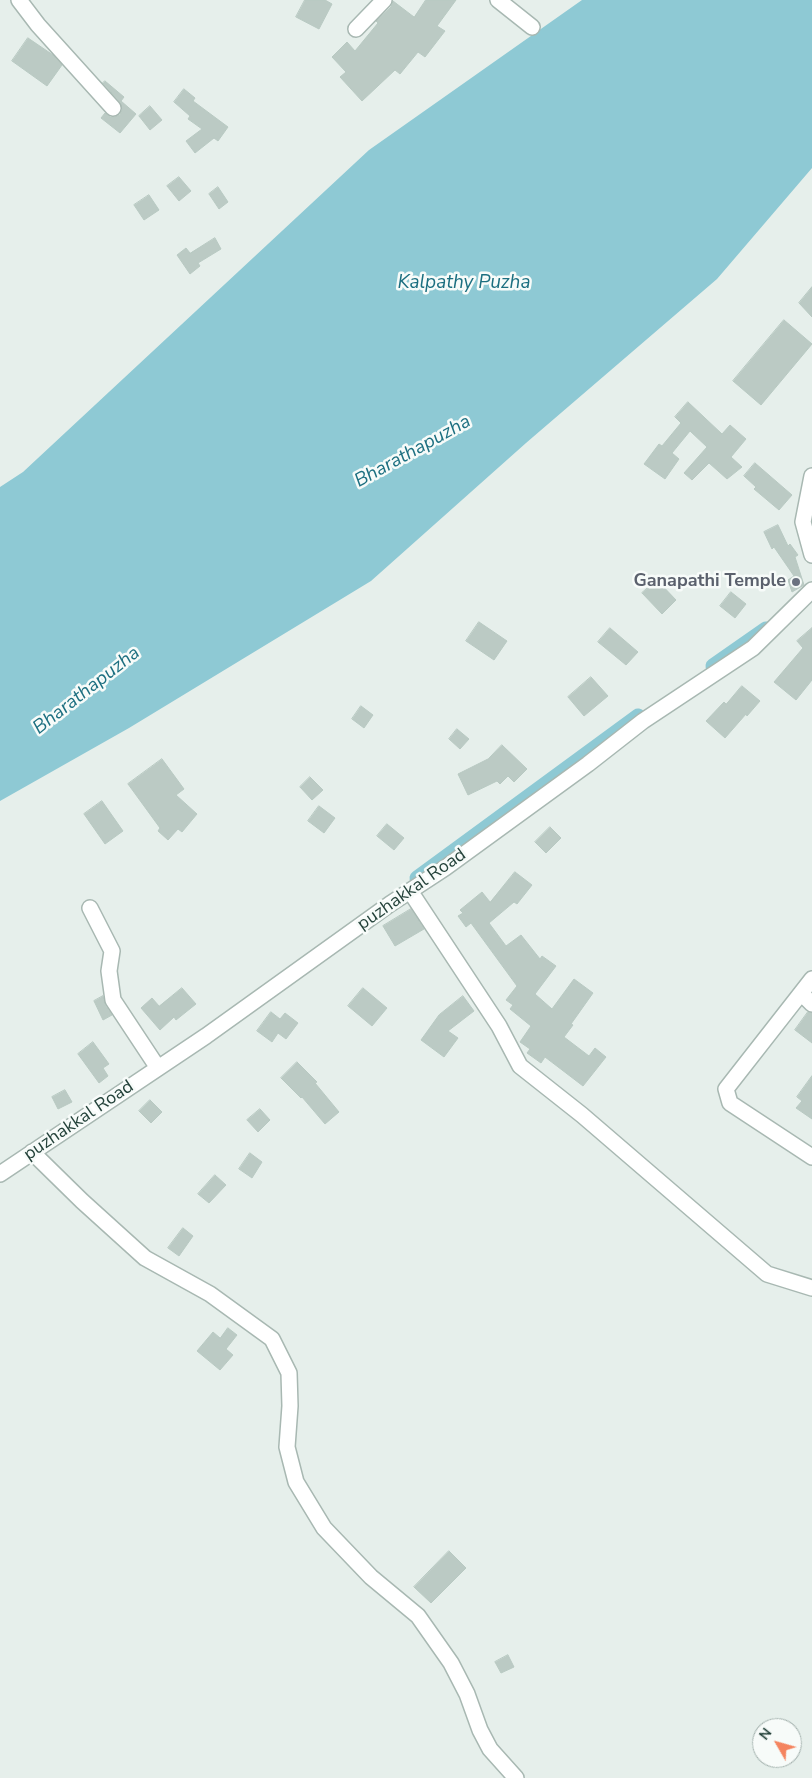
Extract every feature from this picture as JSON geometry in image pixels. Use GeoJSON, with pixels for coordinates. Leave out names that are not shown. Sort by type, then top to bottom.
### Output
{"type":"FeatureCollection","features":[{"type":"Feature","properties":{"kind":"street"},"geometry":{"type":"LineString","coordinates":[[19,0],[38,25],[113,108]]}},
{"type":"Feature","properties":{"kind":"street"},"geometry":{"type":"LineString","coordinates":[[356,29],[384,0]]}},
{"type":"Feature","properties":{"kind":"street"},"geometry":{"type":"LineString","coordinates":[[498,0],[532,27]]}},
{"type":"Feature","properties":{"kind":"street"},"geometry":{"type":"LineString","coordinates":[[812,476],[803,522],[812,555]]}},
{"type":"Feature","properties":{"kind":"street","name":"puzhakkal Road"},"geometry":{"type":"LineString","coordinates":[[0,1174],[158,1068],[445,868],[588,764],[643,721],[753,648],[812,590]]}},
{"type":"Feature","properties":{"kind":"street"},"geometry":{"type":"LineString","coordinates":[[410,891],[499,1026],[520,1066],[582,1115],[767,1274],[812,1288]]}},
{"type":"Feature","properties":{"kind":"street"},"geometry":{"type":"LineString","coordinates":[[90,908],[112,951],[109,971],[113,1000],[158,1068]]}},
{"type":"Feature","properties":{"kind":"street"},"geometry":{"type":"LineString","coordinates":[[812,979],[726,1089],[730,1103],[812,1157]]}},
{"type":"Feature","properties":{"kind":"street"},"geometry":{"type":"LineString","coordinates":[[801,993],[812,1004]]}},
{"type":"Feature","properties":{"kind":"street"},"geometry":{"type":"LineString","coordinates":[[32,1152],[82,1201],[145,1258],[210,1294],[272,1339],[289,1373],[290,1406],[287,1447],[296,1482],[324,1528],[371,1577],[418,1616],[451,1663],[467,1694],[480,1730],[490,1749],[516,1778]]}},
{"type":"Feature","properties":{"kind":"water","name":"Kalpathy Puzha"},"geometry":{"type":"Polygon","coordinates":[[[582,0],[812,0],[812,168],[717,279],[526,443],[371,581],[129,728],[0,801],[0,487],[23,472],[369,150],[582,0]]]}},
{"type":"Feature","properties":{"kind":"building"},"geometry":{"type":"Polygon","coordinates":[[[305,0],[325,0],[332,4],[319,29],[296,17],[305,0]]]}},
{"type":"Feature","properties":{"kind":"building"},"geometry":{"type":"Polygon","coordinates":[[[426,0],[456,0],[437,26],[445,31],[425,57],[418,52],[400,74],[395,70],[362,101],[340,77],[346,72],[332,57],[347,42],[355,51],[378,23],[376,21],[391,7],[393,1],[414,17],[426,0]]]}},
{"type":"Feature","properties":{"kind":"building"},"geometry":{"type":"Polygon","coordinates":[[[28,38],[53,55],[62,65],[47,86],[12,61],[28,38]]]}},
{"type":"Feature","properties":{"kind":"building"},"geometry":{"type":"Polygon","coordinates":[[[105,81],[124,97],[121,101],[136,114],[120,133],[101,118],[105,113],[110,117],[115,117],[120,115],[122,110],[120,102],[103,83],[105,81]]]}},
{"type":"Feature","properties":{"kind":"building"},"geometry":{"type":"Polygon","coordinates":[[[184,89],[195,98],[193,101],[228,127],[218,141],[214,138],[195,153],[186,141],[202,129],[188,119],[190,116],[174,102],[184,89]]]}},
{"type":"Feature","properties":{"kind":"building"},"geometry":{"type":"Polygon","coordinates":[[[150,106],[162,120],[150,130],[139,116],[150,106]]]}},
{"type":"Feature","properties":{"kind":"building"},"geometry":{"type":"Polygon","coordinates":[[[179,177],[191,191],[179,201],[167,186],[179,177]]]}},
{"type":"Feature","properties":{"kind":"building"},"geometry":{"type":"Polygon","coordinates":[[[218,187],[228,202],[219,209],[209,194],[218,187]]]}},
{"type":"Feature","properties":{"kind":"building"},"geometry":{"type":"Polygon","coordinates":[[[149,195],[159,210],[144,220],[134,205],[149,195]]]}},
{"type":"Feature","properties":{"kind":"building"},"geometry":{"type":"Polygon","coordinates":[[[215,238],[221,249],[198,263],[200,266],[190,274],[177,255],[186,248],[190,253],[215,238]]]}},
{"type":"Feature","properties":{"kind":"building"},"geometry":{"type":"Polygon","coordinates":[[[812,287],[812,317],[799,303],[812,287]]]}},
{"type":"Feature","properties":{"kind":"building"},"geometry":{"type":"Polygon","coordinates":[[[784,320],[812,344],[761,405],[733,381],[784,320]]]}},
{"type":"Feature","properties":{"kind":"building"},"geometry":{"type":"Polygon","coordinates":[[[688,402],[722,434],[730,425],[746,439],[731,457],[742,467],[727,479],[709,463],[692,480],[684,473],[707,447],[690,431],[672,453],[679,459],[665,479],[644,464],[659,444],[662,446],[681,423],[675,417],[688,402]]]}},
{"type":"Feature","properties":{"kind":"building"},"geometry":{"type":"Polygon","coordinates":[[[755,463],[792,495],[779,510],[754,489],[756,487],[744,476],[755,463]]]}},
{"type":"Feature","properties":{"kind":"building"},"geometry":{"type":"Polygon","coordinates":[[[778,525],[788,546],[790,544],[798,555],[795,557],[804,585],[792,592],[788,580],[794,576],[774,547],[772,549],[764,532],[778,525]]]}},
{"type":"Feature","properties":{"kind":"building"},"geometry":{"type":"Polygon","coordinates":[[[657,580],[676,600],[662,614],[642,593],[657,580]]]}},
{"type":"Feature","properties":{"kind":"building"},"geometry":{"type":"Polygon","coordinates":[[[731,592],[746,604],[735,618],[720,606],[731,592]]]}},
{"type":"Feature","properties":{"kind":"building"},"geometry":{"type":"Polygon","coordinates":[[[479,622],[507,641],[494,660],[466,641],[479,622]]]}},
{"type":"Feature","properties":{"kind":"building"},"geometry":{"type":"Polygon","coordinates":[[[610,628],[638,652],[626,665],[598,642],[610,628]]]}},
{"type":"Feature","properties":{"kind":"building"},"geometry":{"type":"Polygon","coordinates":[[[812,628],[812,680],[796,700],[774,682],[803,648],[797,641],[812,628]]]}},
{"type":"Feature","properties":{"kind":"building"},"geometry":{"type":"Polygon","coordinates":[[[591,677],[608,696],[584,716],[568,697],[591,677]]]}},
{"type":"Feature","properties":{"kind":"building"},"geometry":{"type":"Polygon","coordinates":[[[742,686],[760,701],[725,738],[706,721],[724,702],[726,704],[742,686]]]}},
{"type":"Feature","properties":{"kind":"building"},"geometry":{"type":"Polygon","coordinates":[[[361,706],[373,715],[364,728],[352,719],[361,706]]]}},
{"type":"Feature","properties":{"kind":"building"},"geometry":{"type":"Polygon","coordinates":[[[457,729],[469,739],[460,749],[449,739],[457,729]]]}},
{"type":"Feature","properties":{"kind":"building"},"geometry":{"type":"Polygon","coordinates":[[[502,745],[527,769],[514,782],[508,776],[500,784],[497,781],[468,795],[458,774],[488,759],[502,745]]]}},
{"type":"Feature","properties":{"kind":"building"},"geometry":{"type":"Polygon","coordinates":[[[162,759],[184,789],[176,795],[197,814],[182,832],[178,829],[168,840],[158,831],[160,828],[128,784],[162,759]]]}},
{"type":"Feature","properties":{"kind":"building"},"geometry":{"type":"Polygon","coordinates":[[[310,777],[323,790],[312,800],[300,787],[310,777]]]}},
{"type":"Feature","properties":{"kind":"building"},"geometry":{"type":"Polygon","coordinates":[[[102,801],[123,831],[105,844],[84,814],[102,801]]]}},
{"type":"Feature","properties":{"kind":"building"},"geometry":{"type":"Polygon","coordinates":[[[319,806],[335,818],[324,833],[308,821],[319,806]]]}},
{"type":"Feature","properties":{"kind":"building"},"geometry":{"type":"Polygon","coordinates":[[[387,824],[404,838],[394,850],[377,836],[387,824]]]}},
{"type":"Feature","properties":{"kind":"building"},"geometry":{"type":"Polygon","coordinates":[[[550,827],[561,838],[546,853],[535,842],[550,827]]]}},
{"type":"Feature","properties":{"kind":"building"},"geometry":{"type":"Polygon","coordinates":[[[515,872],[532,885],[517,904],[514,902],[489,923],[506,946],[521,935],[540,959],[542,956],[556,966],[535,994],[552,1009],[574,979],[593,993],[564,1037],[589,1056],[595,1048],[606,1057],[583,1086],[545,1057],[541,1063],[527,1053],[530,1049],[520,1042],[531,1026],[510,1009],[513,1005],[506,1000],[517,986],[471,923],[466,927],[458,916],[463,913],[460,910],[482,892],[490,902],[515,872]]]}},
{"type":"Feature","properties":{"kind":"building"},"geometry":{"type":"Polygon","coordinates":[[[411,909],[424,929],[395,946],[383,926],[411,909]]]}},
{"type":"Feature","properties":{"kind":"building"},"geometry":{"type":"Polygon","coordinates":[[[182,988],[196,1004],[176,1020],[174,1017],[160,1030],[141,1008],[152,998],[159,1006],[182,988]]]}},
{"type":"Feature","properties":{"kind":"building"},"geometry":{"type":"Polygon","coordinates":[[[363,988],[387,1008],[372,1026],[348,1006],[363,988]]]}},
{"type":"Feature","properties":{"kind":"building"},"geometry":{"type":"Polygon","coordinates":[[[103,996],[105,1005],[112,1015],[103,1020],[94,1001],[103,996]]]}},
{"type":"Feature","properties":{"kind":"building"},"geometry":{"type":"Polygon","coordinates":[[[463,996],[474,1011],[448,1031],[458,1038],[444,1057],[421,1040],[439,1015],[463,996]]]}},
{"type":"Feature","properties":{"kind":"building"},"geometry":{"type":"Polygon","coordinates":[[[271,1012],[280,1019],[285,1013],[298,1023],[286,1039],[278,1033],[272,1042],[257,1031],[271,1012]]]}},
{"type":"Feature","properties":{"kind":"building"},"geometry":{"type":"Polygon","coordinates":[[[808,1012],[812,1013],[812,1043],[795,1030],[808,1012]]]}},
{"type":"Feature","properties":{"kind":"building"},"geometry":{"type":"Polygon","coordinates":[[[93,1042],[109,1064],[103,1068],[108,1076],[99,1083],[78,1054],[93,1042]]]}},
{"type":"Feature","properties":{"kind":"building"},"geometry":{"type":"Polygon","coordinates":[[[297,1062],[317,1082],[315,1083],[339,1112],[325,1124],[302,1097],[281,1078],[297,1062]]]}},
{"type":"Feature","properties":{"kind":"building"},"geometry":{"type":"Polygon","coordinates":[[[812,1076],[812,1119],[796,1108],[802,1101],[797,1097],[812,1076]]]}},
{"type":"Feature","properties":{"kind":"building"},"geometry":{"type":"Polygon","coordinates":[[[65,1090],[72,1102],[58,1109],[52,1097],[65,1090]]]}},
{"type":"Feature","properties":{"kind":"building"},"geometry":{"type":"Polygon","coordinates":[[[150,1100],[162,1112],[151,1123],[139,1111],[150,1100]]]}},
{"type":"Feature","properties":{"kind":"building"},"geometry":{"type":"Polygon","coordinates":[[[260,1109],[270,1120],[258,1132],[247,1120],[260,1109]]]}},
{"type":"Feature","properties":{"kind":"building"},"geometry":{"type":"Polygon","coordinates":[[[250,1153],[262,1162],[252,1178],[239,1169],[250,1153]]]}},
{"type":"Feature","properties":{"kind":"building"},"geometry":{"type":"Polygon","coordinates":[[[215,1175],[226,1185],[209,1203],[198,1194],[215,1175]]]}},
{"type":"Feature","properties":{"kind":"building"},"geometry":{"type":"Polygon","coordinates":[[[183,1228],[193,1236],[179,1256],[168,1248],[183,1228]]]}},
{"type":"Feature","properties":{"kind":"building"},"geometry":{"type":"Polygon","coordinates":[[[228,1328],[237,1335],[226,1349],[233,1355],[220,1370],[197,1351],[213,1332],[220,1338],[228,1328]]]}},
{"type":"Feature","properties":{"kind":"building"},"geometry":{"type":"Polygon","coordinates":[[[449,1551],[466,1568],[431,1603],[414,1587],[449,1551]]]}},
{"type":"Feature","properties":{"kind":"building"},"geometry":{"type":"Polygon","coordinates":[[[508,1655],[514,1667],[501,1673],[495,1662],[508,1655]]]}},
{"type":"Feature","properties":{"kind":"waterway"},"geometry":{"type":"LineString","coordinates":[[713,666],[766,629]]}},
{"type":"Feature","properties":{"kind":"waterway"},"geometry":{"type":"LineString","coordinates":[[417,878],[638,716]]}},
{"type":"Feature","properties":{"kind":"place","name":"Ganapathi Temple"},"geometry":{"type":"Point","coordinates":[796,582]}},
{"type":"Feature","properties":{"kind":"water label","name":"Bharathapuzha"},"geometry":{"type":"Point","coordinates":[413,452]}},
{"type":"Feature","properties":{"kind":"water label","name":"Bharathapuzha"},"geometry":{"type":"Point","coordinates":[87,691]}}]}
